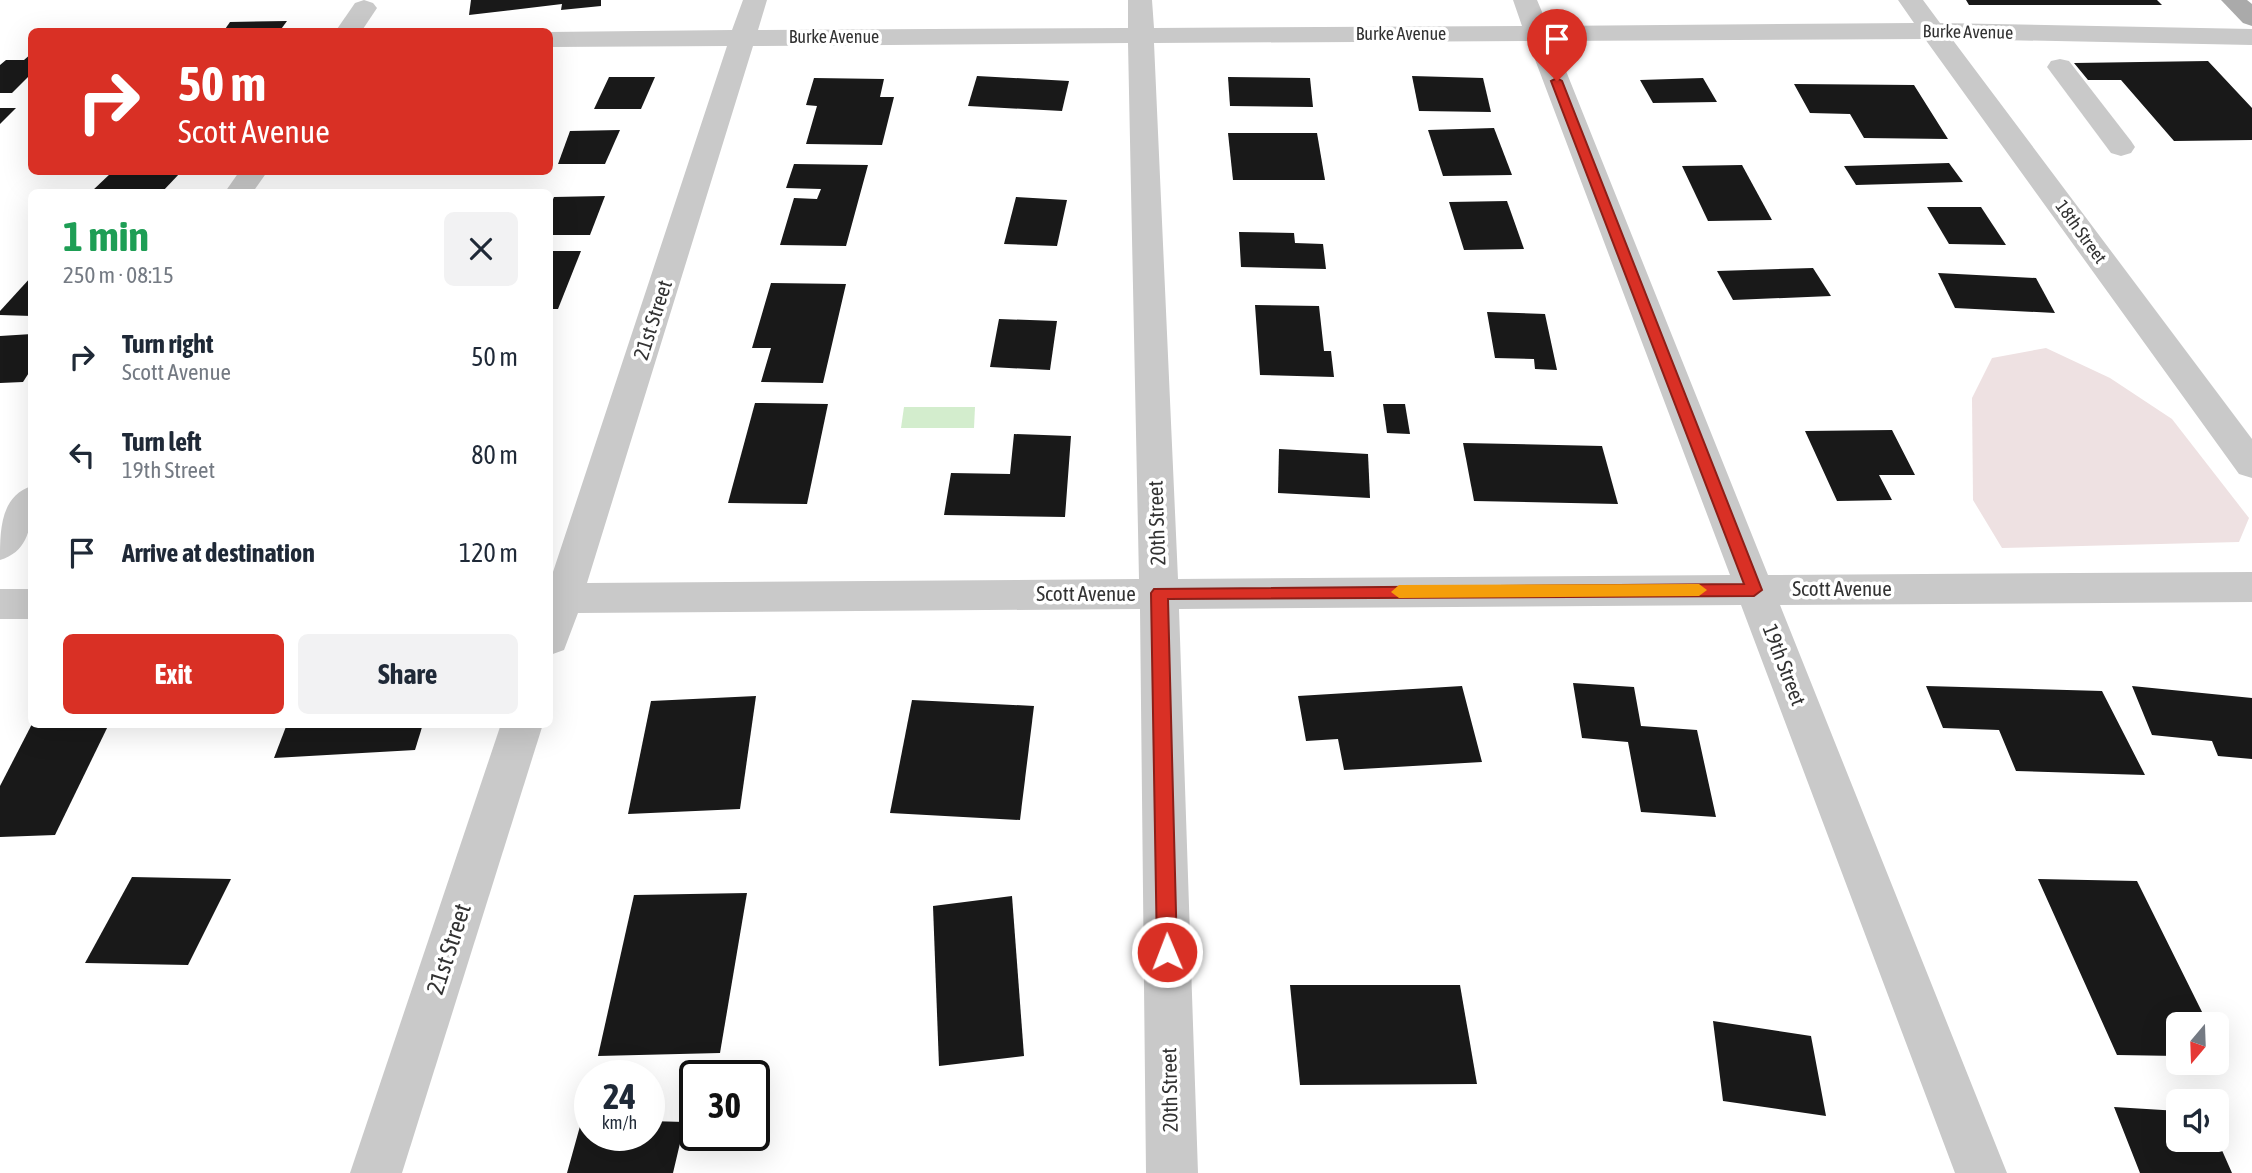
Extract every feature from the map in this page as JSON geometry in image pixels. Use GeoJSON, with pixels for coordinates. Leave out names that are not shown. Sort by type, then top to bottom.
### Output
{"type":"FeatureCollection","features":[{"type":"Feature","properties":{"kind":"main road"},"geometry":{"type":"LineString","coordinates":[[2233,0],[2252,18]]}},
{"type":"Feature","properties":{"kind":"street","name":"21st Street"},"geometry":{"type":"LineString","coordinates":[[553,618],[556,598],[755,0]]}},
{"type":"Feature","properties":{"kind":"street","name":"18th Street"},"geometry":{"type":"LineString","coordinates":[[1910,0],[2252,465]]}},
{"type":"Feature","properties":{"kind":"street"},"geometry":{"type":"LineString","coordinates":[[351,28],[364,8]]}},
{"type":"Feature","properties":{"kind":"street","name":"Burke Avenue"},"geometry":{"type":"LineString","coordinates":[[553,39],[744,38],[1140,18],[1532,17],[1933,31],[2252,37]]}},
{"type":"Feature","properties":{"kind":"street","name":"19th Street"},"geometry":{"type":"LineString","coordinates":[[1532,17],[1981,1173]]}},
{"type":"Feature","properties":{"kind":"street","name":"20th Street"},"geometry":{"type":"LineString","coordinates":[[1140,18],[1159,593],[1172,1173]]}},
{"type":"Feature","properties":{"kind":"street"},"geometry":{"type":"LineString","coordinates":[[2060,67],[2121,147]]}},
{"type":"Feature","properties":{"kind":"street"},"geometry":{"type":"LineString","coordinates":[[0,545],[28,505]]}},
{"type":"Feature","properties":{"kind":"street","name":"Scott Avenue"},"geometry":{"type":"LineString","coordinates":[[556,598],[2252,587]]}},
{"type":"Feature","properties":{"kind":"street"},"geometry":{"type":"LineString","coordinates":[[0,604],[28,604]]}},
{"type":"Feature","properties":{"kind":"street","name":"21st Street"},"geometry":{"type":"LineString","coordinates":[[376,1173],[521,728]]}},
{"type":"Feature","properties":{"kind":"shaded area"},"geometry":{"type":"Polygon","coordinates":[[[2046,348],[2110,378],[2172,419],[2249,518],[2239,542],[2002,548],[1973,500],[1972,398],[1992,358],[2046,348]]]}},
{"type":"Feature","properties":{"kind":"shaded area"},"geometry":{"type":"Polygon","coordinates":[[[904,407],[975,407],[974,428],[901,428],[904,407]]]}},
{"type":"Feature","properties":{"kind":"building"},"geometry":{"type":"Polygon","coordinates":[[[471,0],[601,0],[601,6],[561,10],[562,4],[469,15],[471,0]]]}},
{"type":"Feature","properties":{"kind":"building"},"geometry":{"type":"Polygon","coordinates":[[[1966,0],[2157,0],[2162,5],[1969,5],[1966,0]]]}},
{"type":"Feature","properties":{"kind":"building"},"geometry":{"type":"Polygon","coordinates":[[[287,21],[282,28],[226,28],[230,22],[287,21]]]}},
{"type":"Feature","properties":{"kind":"building"},"geometry":{"type":"Polygon","coordinates":[[[28,56],[28,77],[12,93],[0,93],[0,65],[6,60],[24,60],[28,56]]]}},
{"type":"Feature","properties":{"kind":"building"},"geometry":{"type":"Polygon","coordinates":[[[2208,61],[2252,108],[2252,140],[2174,141],[2121,80],[2088,80],[2074,63],[2208,61]]]}},
{"type":"Feature","properties":{"kind":"building"},"geometry":{"type":"Polygon","coordinates":[[[977,76],[1069,81],[1062,111],[968,106],[977,76]]]}},
{"type":"Feature","properties":{"kind":"building"},"geometry":{"type":"Polygon","coordinates":[[[1412,76],[1483,78],[1491,112],[1419,111],[1412,76]]]}},
{"type":"Feature","properties":{"kind":"building"},"geometry":{"type":"Polygon","coordinates":[[[609,77],[655,77],[641,109],[594,109],[609,77]]]}},
{"type":"Feature","properties":{"kind":"building"},"geometry":{"type":"Polygon","coordinates":[[[1228,77],[1310,78],[1313,107],[1230,106],[1228,77]]]}},
{"type":"Feature","properties":{"kind":"building"},"geometry":{"type":"Polygon","coordinates":[[[814,78],[884,79],[880,97],[894,97],[882,145],[806,144],[817,106],[806,105],[814,78]]]}},
{"type":"Feature","properties":{"kind":"building"},"geometry":{"type":"Polygon","coordinates":[[[1703,78],[1717,102],[1653,103],[1640,80],[1703,78]]]}},
{"type":"Feature","properties":{"kind":"building"},"geometry":{"type":"Polygon","coordinates":[[[1794,84],[1914,85],[1948,139],[1864,138],[1850,114],[1810,113],[1794,84]]]}},
{"type":"Feature","properties":{"kind":"building"},"geometry":{"type":"Polygon","coordinates":[[[0,108],[16,108],[0,124],[0,108]]]}},
{"type":"Feature","properties":{"kind":"building"},"geometry":{"type":"Polygon","coordinates":[[[1494,128],[1512,175],[1443,176],[1428,130],[1494,128]]]}},
{"type":"Feature","properties":{"kind":"building"},"geometry":{"type":"Polygon","coordinates":[[[620,130],[605,164],[558,164],[570,131],[620,130]]]}},
{"type":"Feature","properties":{"kind":"building"},"geometry":{"type":"Polygon","coordinates":[[[1228,133],[1317,133],[1325,180],[1233,180],[1228,133]]]}},
{"type":"Feature","properties":{"kind":"building"},"geometry":{"type":"Polygon","coordinates":[[[1949,163],[1963,182],[1856,185],[1844,166],[1949,163]]]}},
{"type":"Feature","properties":{"kind":"building"},"geometry":{"type":"Polygon","coordinates":[[[794,164],[868,165],[846,246],[780,245],[794,198],[817,199],[821,189],[786,188],[794,164]]]}},
{"type":"Feature","properties":{"kind":"building"},"geometry":{"type":"Polygon","coordinates":[[[1742,165],[1772,220],[1708,221],[1682,166],[1742,165]]]}},
{"type":"Feature","properties":{"kind":"building"},"geometry":{"type":"Polygon","coordinates":[[[109,175],[178,175],[165,189],[94,189],[109,175]]]}},
{"type":"Feature","properties":{"kind":"building"},"geometry":{"type":"Polygon","coordinates":[[[605,196],[590,235],[553,235],[554,197],[605,196]]]}},
{"type":"Feature","properties":{"kind":"building"},"geometry":{"type":"Polygon","coordinates":[[[1016,197],[1067,200],[1057,246],[1004,244],[1016,197]]]}},
{"type":"Feature","properties":{"kind":"building"},"geometry":{"type":"Polygon","coordinates":[[[1507,201],[1524,249],[1464,250],[1449,202],[1507,201]]]}},
{"type":"Feature","properties":{"kind":"building"},"geometry":{"type":"Polygon","coordinates":[[[1927,207],[1981,207],[2006,245],[1949,244],[1927,207]]]}},
{"type":"Feature","properties":{"kind":"building"},"geometry":{"type":"Polygon","coordinates":[[[1239,232],[1294,233],[1295,243],[1323,244],[1326,269],[1241,267],[1239,232]]]}},
{"type":"Feature","properties":{"kind":"building"},"geometry":{"type":"Polygon","coordinates":[[[553,251],[581,251],[558,309],[553,309],[553,251]]]}},
{"type":"Feature","properties":{"kind":"building"},"geometry":{"type":"Polygon","coordinates":[[[1813,268],[1831,296],[1733,300],[1717,271],[1813,268]]]}},
{"type":"Feature","properties":{"kind":"building"},"geometry":{"type":"Polygon","coordinates":[[[1938,273],[2036,278],[2055,313],[1955,308],[1938,273]]]}},
{"type":"Feature","properties":{"kind":"building"},"geometry":{"type":"Polygon","coordinates":[[[28,280],[28,316],[0,315],[0,311],[28,280]]]}},
{"type":"Feature","properties":{"kind":"building"},"geometry":{"type":"Polygon","coordinates":[[[771,283],[846,284],[823,383],[761,382],[771,348],[752,348],[771,283]]]}},
{"type":"Feature","properties":{"kind":"building"},"geometry":{"type":"Polygon","coordinates":[[[1255,305],[1319,306],[1324,351],[1331,351],[1334,377],[1260,375],[1255,305]]]}},
{"type":"Feature","properties":{"kind":"building"},"geometry":{"type":"Polygon","coordinates":[[[1487,312],[1545,314],[1557,370],[1535,369],[1534,359],[1495,358],[1487,312]]]}},
{"type":"Feature","properties":{"kind":"building"},"geometry":{"type":"Polygon","coordinates":[[[999,319],[1057,321],[1050,370],[990,367],[999,319]]]}},
{"type":"Feature","properties":{"kind":"building"},"geometry":{"type":"Polygon","coordinates":[[[28,334],[28,374],[23,382],[0,383],[0,336],[28,334]]]}},
{"type":"Feature","properties":{"kind":"building"},"geometry":{"type":"Polygon","coordinates":[[[755,403],[828,404],[807,504],[728,503],[755,403]]]}},
{"type":"Feature","properties":{"kind":"building"},"geometry":{"type":"Polygon","coordinates":[[[1383,404],[1405,404],[1410,434],[1387,433],[1383,404]]]}},
{"type":"Feature","properties":{"kind":"building"},"geometry":{"type":"Polygon","coordinates":[[[1892,430],[1915,475],[1879,475],[1892,500],[1837,501],[1805,431],[1892,430]]]}},
{"type":"Feature","properties":{"kind":"building"},"geometry":{"type":"Polygon","coordinates":[[[1014,434],[1071,436],[1065,517],[944,515],[951,473],[1010,474],[1014,434]]]}},
{"type":"Feature","properties":{"kind":"building"},"geometry":{"type":"Polygon","coordinates":[[[1463,443],[1602,446],[1618,504],[1474,501],[1463,443]]]}},
{"type":"Feature","properties":{"kind":"building"},"geometry":{"type":"Polygon","coordinates":[[[1279,449],[1368,454],[1370,498],[1278,493],[1279,449]]]}},
{"type":"Feature","properties":{"kind":"building"},"geometry":{"type":"Polygon","coordinates":[[[1573,683],[1634,687],[1641,726],[1697,730],[1716,817],[1641,812],[1628,742],[1582,738],[1573,683]]]}},
{"type":"Feature","properties":{"kind":"building"},"geometry":{"type":"Polygon","coordinates":[[[1462,686],[1482,762],[1344,770],[1338,739],[1306,741],[1298,696],[1462,686]]]}},
{"type":"Feature","properties":{"kind":"building"},"geometry":{"type":"Polygon","coordinates":[[[1926,686],[2102,691],[2145,775],[2016,771],[1999,730],[1943,728],[1926,686]]]}},
{"type":"Feature","properties":{"kind":"building"},"geometry":{"type":"Polygon","coordinates":[[[2132,686],[2252,698],[2252,759],[2218,756],[2212,741],[2152,735],[2132,686]]]}},
{"type":"Feature","properties":{"kind":"building"},"geometry":{"type":"Polygon","coordinates":[[[756,696],[740,809],[628,814],[651,701],[756,696]]]}},
{"type":"Feature","properties":{"kind":"building"},"geometry":{"type":"Polygon","coordinates":[[[912,700],[1034,706],[1020,820],[890,813],[912,700]]]}},
{"type":"Feature","properties":{"kind":"building"},"geometry":{"type":"Polygon","coordinates":[[[30,728],[107,728],[55,835],[0,837],[0,786],[30,728]]]}},
{"type":"Feature","properties":{"kind":"building"},"geometry":{"type":"Polygon","coordinates":[[[285,728],[422,728],[415,750],[274,758],[285,728]]]}},
{"type":"Feature","properties":{"kind":"building"},"geometry":{"type":"Polygon","coordinates":[[[132,877],[231,879],[188,965],[85,963],[132,877]]]}},
{"type":"Feature","properties":{"kind":"building"},"geometry":{"type":"Polygon","coordinates":[[[2038,879],[2137,881],[2202,1012],[2166,1012],[2166,1056],[2117,1055],[2038,879]]]}},
{"type":"Feature","properties":{"kind":"building"},"geometry":{"type":"Polygon","coordinates":[[[747,893],[720,1053],[598,1056],[634,895],[747,893]]]}},
{"type":"Feature","properties":{"kind":"building"},"geometry":{"type":"Polygon","coordinates":[[[1012,896],[1024,1056],[939,1066],[933,906],[1012,896]]]}},
{"type":"Feature","properties":{"kind":"building"},"geometry":{"type":"Polygon","coordinates":[[[1290,985],[1460,985],[1477,1084],[1300,1085],[1290,985]]]}},
{"type":"Feature","properties":{"kind":"building"},"geometry":{"type":"Polygon","coordinates":[[[1713,1021],[1811,1036],[1826,1116],[1723,1101],[1713,1021]]]}},
{"type":"Feature","properties":{"kind":"building"},"geometry":{"type":"Polygon","coordinates":[[[2114,1107],[2166,1110],[2166,1152],[2223,1152],[2232,1173],[2140,1173],[2114,1107]]]}},
{"type":"Feature","properties":{"kind":"building"},"geometry":{"type":"Polygon","coordinates":[[[665,1121],[679,1122],[679,1148],[673,1173],[567,1173],[574,1148],[574,1151],[665,1151],[665,1121]]]}},
{"type":"Feature","properties":{"kind":"slow traffic"},"geometry":{"type":"LineString","coordinates":[[1399,592],[1699,590]]}},
{"type":"Feature","properties":{"kind":"route"},"geometry":{"type":"LineString","coordinates":[[1167,952],[1159,593],[1754,590],[1557,81]]}}]}
